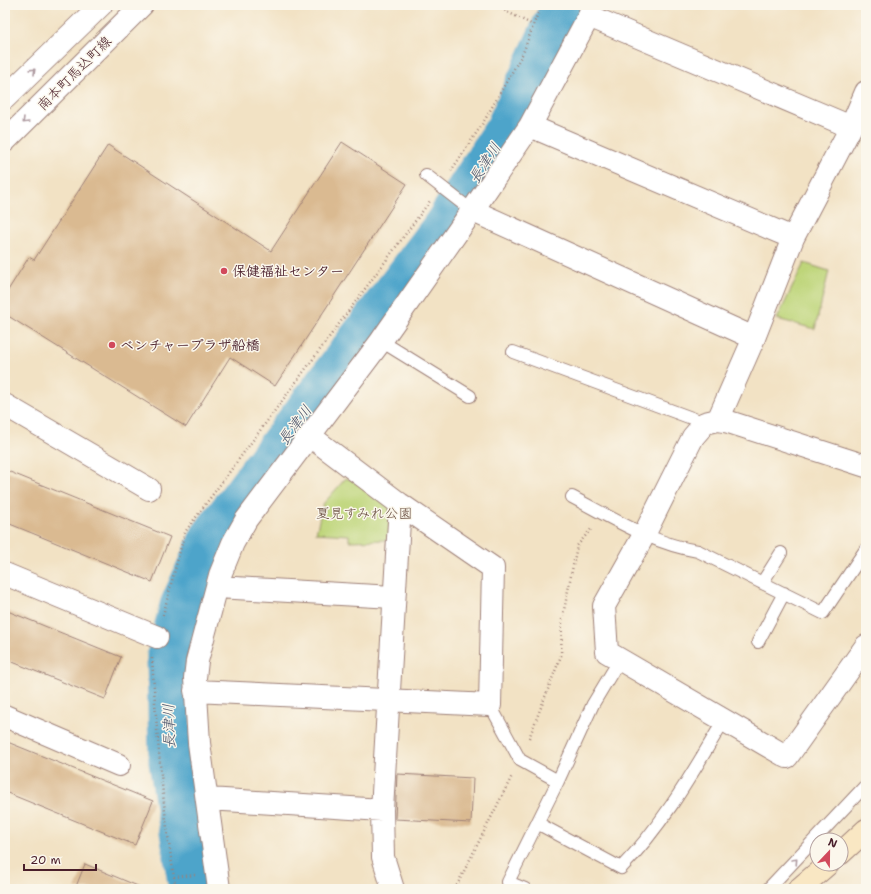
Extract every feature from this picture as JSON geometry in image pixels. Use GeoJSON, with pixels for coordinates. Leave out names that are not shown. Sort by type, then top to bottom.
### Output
{"type":"FeatureCollection","features":[{"type":"Feature","properties":{"kind":"main road"},"geometry":{"type":"LineString","coordinates":[[849,846],[866,830]]}},
{"type":"Feature","properties":{"kind":"main road"},"geometry":{"type":"LineString","coordinates":[[798,889],[818,872]]}},
{"type":"Feature","properties":{"kind":"street"},"geometry":{"type":"LineString","coordinates":[[5,98],[100,5]]}},
{"type":"Feature","properties":{"kind":"street","name":"南本町馬込町線"},"geometry":{"type":"LineString","coordinates":[[5,141],[142,5]]}},
{"type":"Feature","properties":{"kind":"street"},"geometry":{"type":"LineString","coordinates":[[219,889],[208,799],[199,743],[194,691],[197,660],[217,587],[233,543],[246,520],[381,341],[530,126],[591,10],[851,127]]}},
{"type":"Feature","properties":{"kind":"street"},"geometry":{"type":"LineString","coordinates":[[866,92],[851,127],[793,238],[754,338],[711,422],[693,437],[644,535],[604,606],[606,652],[787,757],[866,646]]}},
{"type":"Feature","properties":{"kind":"street"},"geometry":{"type":"LineString","coordinates":[[530,126],[793,238]]}},
{"type":"Feature","properties":{"kind":"street"},"geometry":{"type":"LineString","coordinates":[[472,211],[754,338]]}},
{"type":"Feature","properties":{"kind":"street"},"geometry":{"type":"LineString","coordinates":[[5,405],[149,490]]}},
{"type":"Feature","properties":{"kind":"street"},"geometry":{"type":"LineString","coordinates":[[711,422],[729,422],[866,466]]}},
{"type":"Feature","properties":{"kind":"street"},"geometry":{"type":"LineString","coordinates":[[194,691],[389,699],[490,705],[492,568],[400,504],[310,436]]}},
{"type":"Feature","properties":{"kind":"street"},"geometry":{"type":"LineString","coordinates":[[393,889],[383,857],[382,810],[400,504]]}},
{"type":"Feature","properties":{"kind":"street"},"geometry":{"type":"LineString","coordinates":[[5,574],[157,636]]}},
{"type":"Feature","properties":{"kind":"street"},"geometry":{"type":"LineString","coordinates":[[217,587],[394,597]]}},
{"type":"Feature","properties":{"kind":"street"},"geometry":{"type":"LineString","coordinates":[[5,716],[119,765]]}},
{"type":"Feature","properties":{"kind":"street"},"geometry":{"type":"LineString","coordinates":[[208,799],[382,810]]}},
{"type":"Feature","properties":{"kind":"lane"},"geometry":{"type":"LineString","coordinates":[[426,176],[472,211]]}},
{"type":"Feature","properties":{"kind":"lane"},"geometry":{"type":"LineString","coordinates":[[381,341],[470,396]]}},
{"type":"Feature","properties":{"kind":"lane"},"geometry":{"type":"LineString","coordinates":[[513,352],[711,422]]}},
{"type":"Feature","properties":{"kind":"lane"},"geometry":{"type":"LineString","coordinates":[[572,497],[644,535],[682,549],[698,552],[823,613],[866,549]]}},
{"type":"Feature","properties":{"kind":"lane"},"geometry":{"type":"LineString","coordinates":[[762,583],[781,553]]}},
{"type":"Feature","properties":{"kind":"lane"},"geometry":{"type":"LineString","coordinates":[[758,642],[784,593]]}},
{"type":"Feature","properties":{"kind":"lane"},"geometry":{"type":"LineString","coordinates":[[525,889],[508,882],[538,823],[593,704],[620,659]]}},
{"type":"Feature","properties":{"kind":"lane"},"geometry":{"type":"LineString","coordinates":[[490,705],[520,760],[558,781]]}},
{"type":"Feature","properties":{"kind":"lane"},"geometry":{"type":"LineString","coordinates":[[538,823],[622,868],[643,846],[668,813],[724,720]]}},
{"type":"Feature","properties":{"kind":"lane"},"geometry":{"type":"LineString","coordinates":[[768,889],[866,785]]}},
{"type":"Feature","properties":{"kind":"path"},"geometry":{"type":"LineString","coordinates":[[494,5],[533,25]]}},
{"type":"Feature","properties":{"kind":"path"},"geometry":{"type":"LineString","coordinates":[[444,189],[523,53],[541,5]]}},
{"type":"Feature","properties":{"kind":"path"},"geometry":{"type":"LineString","coordinates":[[455,889],[520,760],[561,656],[562,620],[577,546],[604,514]]}},
{"type":"Feature","properties":{"kind":"path"},"geometry":{"type":"LineString","coordinates":[[175,877],[197,875]]}},
{"type":"Feature","properties":{"kind":"green space"},"geometry":{"type":"Polygon","coordinates":[[[804,263],[829,271],[815,329],[777,319],[804,263]]]}},
{"type":"Feature","properties":{"kind":"green space","name":"夏見すみれ公園"},"geometry":{"type":"Polygon","coordinates":[[[346,478],[377,489],[395,502],[390,540],[349,541],[349,535],[316,533],[323,504],[346,478]]]}},
{"type":"Feature","properties":{"kind":"building","name":"保健福祉センター"},"geometry":{"type":"Polygon","coordinates":[[[342,142],[407,184],[275,386],[230,357],[186,427],[5,314],[5,295],[29,257],[34,260],[108,145],[271,251],[342,142]]]}},
{"type":"Feature","properties":{"kind":"building"},"geometry":{"type":"Polygon","coordinates":[[[5,470],[170,537],[152,582],[5,522],[5,470]]]}},
{"type":"Feature","properties":{"kind":"building"},"geometry":{"type":"Polygon","coordinates":[[[5,610],[121,657],[105,699],[5,659],[5,610]]]}},
{"type":"Feature","properties":{"kind":"building"},"geometry":{"type":"Polygon","coordinates":[[[5,741],[153,801],[135,845],[5,792],[5,741]]]}},
{"type":"Feature","properties":{"kind":"building"},"geometry":{"type":"Polygon","coordinates":[[[397,774],[473,778],[471,823],[395,819],[397,774]]]}},
{"type":"Feature","properties":{"kind":"building"},"geometry":{"type":"Polygon","coordinates":[[[85,864],[145,889],[75,889],[85,864]]]}},
{"type":"Feature","properties":{"kind":"waterway","name":"長津川"},"geometry":{"type":"LineString","coordinates":[[190,889],[170,762],[168,656],[181,606],[211,538],[443,228],[507,128],[563,5]]}},
{"type":"Feature","properties":{"kind":"place","name":"保健福祉センター"},"geometry":{"type":"Point","coordinates":[224,271]}},
{"type":"Feature","properties":{"kind":"place","name":"ベンチャープラザ船橋"},"geometry":{"type":"Point","coordinates":[112,345]}}]}
